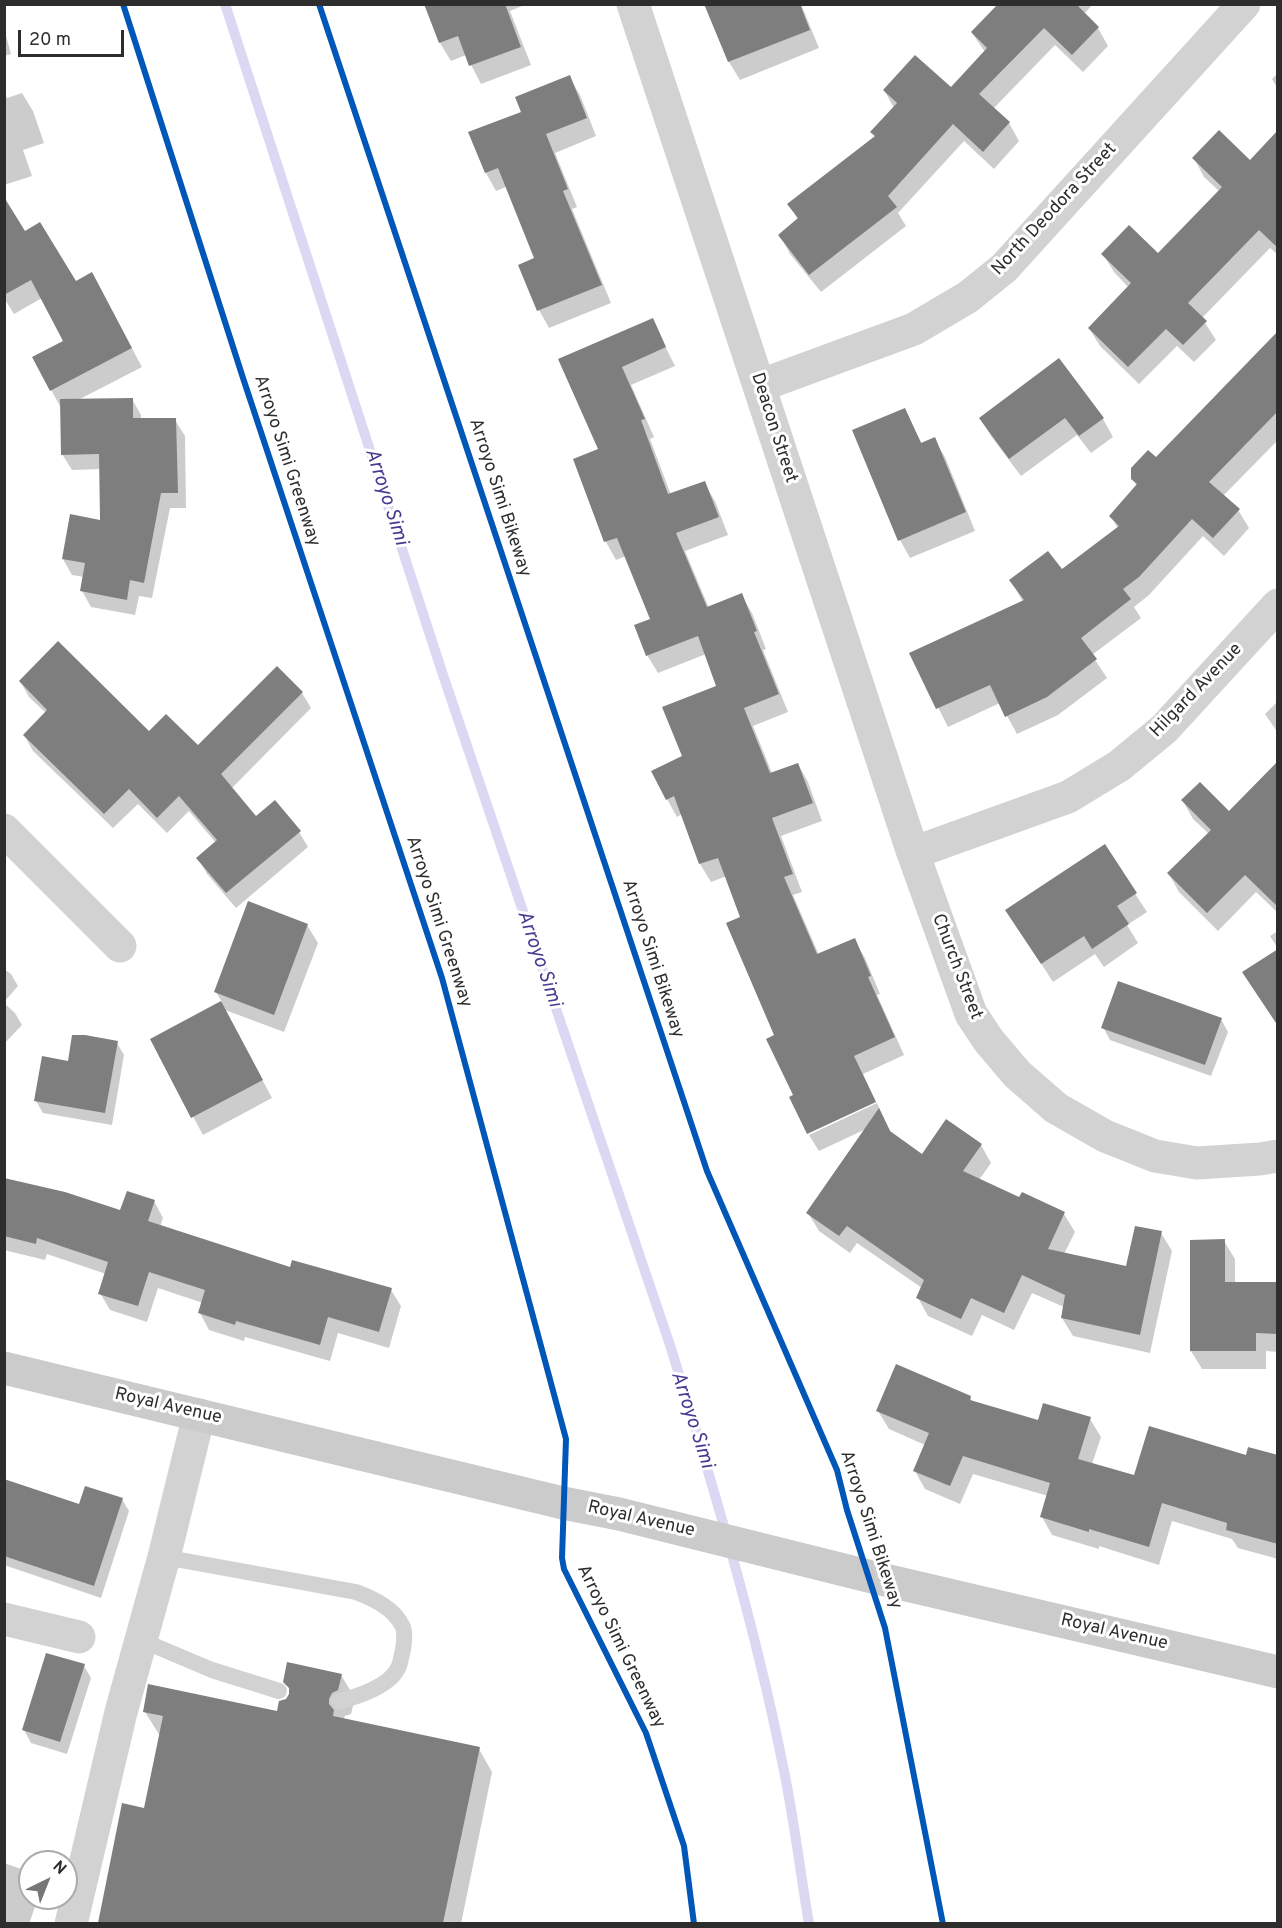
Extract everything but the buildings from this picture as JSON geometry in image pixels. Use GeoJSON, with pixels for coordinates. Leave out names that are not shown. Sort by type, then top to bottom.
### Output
{"type":"FeatureCollection","features":[{"type":"Feature","properties":{"kind":"main road","name":"Royal Avenue"},"geometry":{"type":"LineString","coordinates":[[4,1368],[1278,1672]]}},
{"type":"Feature","properties":{"kind":"street","name":"Deacon Street"},"geometry":{"type":"LineString","coordinates":[[633,4],[913,852]]}},
{"type":"Feature","properties":{"kind":"street","name":"North Deodora Street"},"geometry":{"type":"LineString","coordinates":[[759,386],[914,329],[968,297],[1004,268],[1244,4]]}},
{"type":"Feature","properties":{"kind":"street","name":"Hilgard Avenue"},"geometry":{"type":"LineString","coordinates":[[913,852],[1068,797],[1119,766],[1164,729],[1278,605]]}},
{"type":"Feature","properties":{"kind":"street"},"geometry":{"type":"LineString","coordinates":[[4,830],[120,946]]}},
{"type":"Feature","properties":{"kind":"street","name":"Church Street"},"geometry":{"type":"LineString","coordinates":[[913,852],[971,1014],[989,1041],[1017,1074],[1056,1108],[1105,1136],[1155,1156],[1197,1163],[1278,1156]]}},
{"type":"Feature","properties":{"kind":"street"},"geometry":{"type":"LineString","coordinates":[[71,1923],[121,1712],[164,1557],[199,1415]]}},
{"type":"Feature","properties":{"kind":"street"},"geometry":{"type":"LineString","coordinates":[[4,1619],[79,1637]]}},
{"type":"Feature","properties":{"kind":"lane"},"geometry":{"type":"LineString","coordinates":[[164,1557],[356,1592],[376,1600],[393,1613],[404,1629],[404,1646],[398,1670],[380,1686],[354,1698],[339,1701]]}},
{"type":"Feature","properties":{"kind":"lane"},"geometry":{"type":"LineString","coordinates":[[141,1640],[212,1670],[279,1691]]}},
{"type":"Feature","properties":{"kind":"waterway","name":"Arroyo Simi"},"geometry":{"type":"LineString","coordinates":[[225,4],[443,675],[671,1348],[718,1504],[760,1661],[787,1786],[809,1924]]}},
{"type":"Feature","properties":{"kind":"cycle path","name":"Arroyo Simi Greenway"},"geometry":{"type":"LineString","coordinates":[[123,4],[243,378],[442,978],[566,1439],[562,1558],[564,1569],[646,1733],[684,1846],[694,1924]]}},
{"type":"Feature","properties":{"kind":"cycle path","name":"Arroyo Simi Bikeway"},"geometry":{"type":"LineString","coordinates":[[319,4],[707,1171],[837,1470],[847,1510],[885,1628],[943,1924]]}}]}
